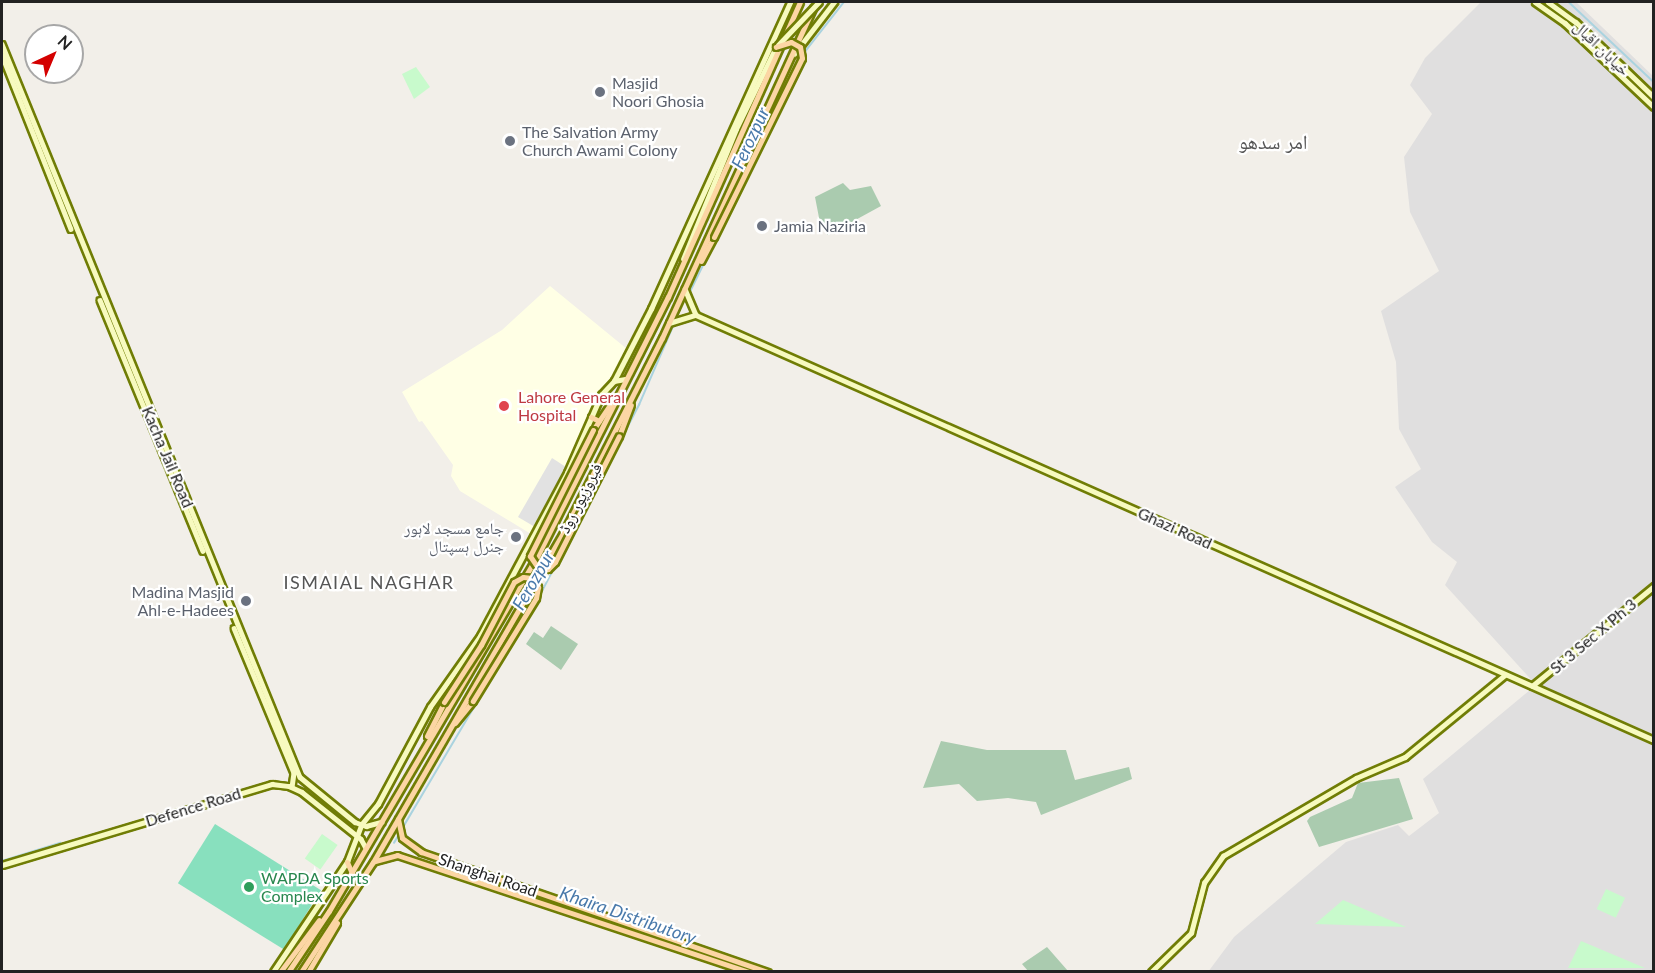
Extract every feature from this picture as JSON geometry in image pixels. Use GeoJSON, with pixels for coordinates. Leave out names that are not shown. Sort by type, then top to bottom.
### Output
{"type":"FeatureCollection","features":[{"type":"Feature","properties":{"kind":"main road"},"geometry":{"type":"LineString","coordinates":[[273,972],[356,846],[356,835],[361,825],[378,804],[430,707],[480,636],[567,473],[601,394],[614,381],[651,309],[790,2]]}},
{"type":"Feature","properties":{"kind":"main road","name":"فیروزپور روڈ"},"geometry":{"type":"LineString","coordinates":[[288,972],[352,873],[425,743],[537,557],[681,271],[800,2]]}},
{"type":"Feature","properties":{"kind":"main road"},"geometry":{"type":"LineString","coordinates":[[681,271],[692,231],[776,48],[818,2]]}},
{"type":"Feature","properties":{"kind":"main road","name":"فیروزپور روڈ"},"geometry":{"type":"LineString","coordinates":[[301,972],[339,919],[554,549],[669,323],[818,2]]}},
{"type":"Feature","properties":{"kind":"main road"},"geometry":{"type":"LineString","coordinates":[[792,56],[834,2]]}},
{"type":"Feature","properties":{"kind":"main road"},"geometry":{"type":"LineString","coordinates":[[1535,2],[1565,23],[1653,107]]}},
{"type":"Feature","properties":{"kind":"main road","name":"خیابان اقبال"},"geometry":{"type":"LineString","coordinates":[[1548,2],[1576,22],[1653,97]]}},
{"type":"Feature","properties":{"kind":"main road"},"geometry":{"type":"LineString","coordinates":[[691,276],[714,237],[802,58],[800,47],[791,42],[776,48]]}},
{"type":"Feature","properties":{"kind":"main road","name":"Kacha Jail Road"},"geometry":{"type":"LineString","coordinates":[[2,44],[300,777],[339,812],[361,825]]}},
{"type":"Feature","properties":{"kind":"main road"},"geometry":{"type":"LineString","coordinates":[[2,55],[294,770],[292,787],[356,835],[366,848]]}},
{"type":"Feature","properties":{"kind":"main road"},"geometry":{"type":"LineString","coordinates":[[669,323],[696,315],[685,289]]}},
{"type":"Feature","properties":{"kind":"main road","name":"Ghazi Road"},"geometry":{"type":"LineString","coordinates":[[696,315],[1653,740]]}},
{"type":"Feature","properties":{"kind":"main road"},"geometry":{"type":"LineString","coordinates":[[614,381],[625,379]]}},
{"type":"Feature","properties":{"kind":"main road"},"geometry":{"type":"LineString","coordinates":[[620,389],[593,430],[530,556],[538,568],[548,569],[555,562],[619,436],[635,389]]}},
{"type":"Feature","properties":{"kind":"main road"},"geometry":{"type":"LineString","coordinates":[[591,417],[599,421]]}},
{"type":"Feature","properties":{"kind":"main road"},"geometry":{"type":"LineString","coordinates":[[425,743],[431,722],[485,637],[514,582],[523,576],[532,578],[538,587],[536,598],[473,701],[451,728]]}},
{"type":"Feature","properties":{"kind":"main road","name":"St 3 Sec X Ph 3"},"geometry":{"type":"LineString","coordinates":[[1532,686],[1653,586]]}},
{"type":"Feature","properties":{"kind":"main road"},"geometry":{"type":"LineString","coordinates":[[1151,972],[1191,933],[1204,883],[1224,856],[1356,778],[1405,757],[1505,675]]}},
{"type":"Feature","properties":{"kind":"main road","name":"Defence Road"},"geometry":{"type":"LineString","coordinates":[[2,865],[248,789],[272,784],[292,787]]}},
{"type":"Feature","properties":{"kind":"main road","name":"Shanghai Road"},"geometry":{"type":"LineString","coordinates":[[398,817],[402,838],[421,852],[768,972]]}},
{"type":"Feature","properties":{"kind":"main road"},"geometry":{"type":"LineString","coordinates":[[361,825],[381,822]]}},
{"type":"Feature","properties":{"kind":"main road","name":"Shanghai Road"},"geometry":{"type":"LineString","coordinates":[[373,862],[387,855],[397,855],[749,972]]}},
{"type":"Feature","properties":{"kind":"main road"},"geometry":{"type":"LineString","coordinates":[[346,862],[352,873]]}},
{"type":"Feature","properties":{"kind":"main road"},"geometry":{"type":"LineString","coordinates":[[280,972],[329,911]]}},
{"type":"Feature","properties":{"kind":"main road"},"geometry":{"type":"LineString","coordinates":[[309,970],[335,932],[339,919]]}},
{"type":"Feature","properties":{"kind":"shaded area"},"geometry":{"type":"Polygon","coordinates":[[[1481,2],[1576,2],[1653,76],[1653,734],[1575,702],[1653,737],[1653,971],[1208,972],[1234,937],[1346,842],[1398,825],[1409,836],[1439,813],[1423,779],[1536,685],[1445,585],[1457,562],[1432,542],[1395,487],[1421,469],[1399,429],[1396,362],[1381,311],[1439,271],[1410,212],[1404,157],[1432,114],[1410,85],[1425,58],[1481,2]]]}},
{"type":"Feature","properties":{"kind":"shaded area"},"geometry":{"type":"Polygon","coordinates":[[[843,183],[850,190],[871,186],[881,206],[828,235],[821,228],[815,197],[843,183]]]}},
{"type":"Feature","properties":{"kind":"shaded area","name":"Lahore General Hospital"},"geometry":{"type":"Polygon","coordinates":[[[550,286],[627,349],[531,534],[460,491],[451,476],[453,465],[422,421],[419,422],[402,392],[502,330],[550,286]]]}},
{"type":"Feature","properties":{"kind":"shaded area"},"geometry":{"type":"Polygon","coordinates":[[[552,458],[566,467],[535,527],[518,517],[552,458]]]}},
{"type":"Feature","properties":{"kind":"shaded area"},"geometry":{"type":"Polygon","coordinates":[[[551,626],[578,644],[561,670],[526,644],[534,632],[543,638],[551,626]]]}},
{"type":"Feature","properties":{"kind":"shaded area"},"geometry":{"type":"Polygon","coordinates":[[[941,741],[987,750],[1066,750],[1075,780],[1129,767],[1132,779],[1041,815],[1036,802],[1008,798],[977,801],[959,784],[923,788],[941,741]]]}},
{"type":"Feature","properties":{"kind":"shaded area"},"geometry":{"type":"Polygon","coordinates":[[[1399,778],[1413,819],[1319,847],[1307,821],[1310,817],[1352,798],[1358,783],[1399,778]]]}},
{"type":"Feature","properties":{"kind":"shaded area"},"geometry":{"type":"Polygon","coordinates":[[[1047,947],[1068,971],[1028,971],[1022,964],[1047,947]]]}},
{"type":"Feature","properties":{"kind":"green space"},"geometry":{"type":"Polygon","coordinates":[[[416,67],[430,87],[414,99],[402,74],[416,67]]]}},
{"type":"Feature","properties":{"kind":"green space","name":"WAPDA Sports Complex"},"geometry":{"type":"Polygon","coordinates":[[[215,824],[321,890],[284,950],[178,883],[215,824]]]}},
{"type":"Feature","properties":{"kind":"green space"},"geometry":{"type":"Polygon","coordinates":[[[322,834],[338,845],[320,869],[305,859],[322,834]]]}},
{"type":"Feature","properties":{"kind":"green space"},"geometry":{"type":"Polygon","coordinates":[[[1606,889],[1625,898],[1616,918],[1597,909],[1606,889]]]}},
{"type":"Feature","properties":{"kind":"green space"},"geometry":{"type":"Polygon","coordinates":[[[1343,900],[1406,927],[1315,924],[1343,900]]]}},
{"type":"Feature","properties":{"kind":"green space"},"geometry":{"type":"Polygon","coordinates":[[[1581,941],[1645,968],[1568,968],[1581,941]]]}},
{"type":"Feature","properties":{"kind":"waterway","name":"Ferozpur"},"geometry":{"type":"LineString","coordinates":[[804,53],[844,2]]}},
{"type":"Feature","properties":{"kind":"waterway"},"geometry":{"type":"LineString","coordinates":[[1569,2],[1654,82]]}},
{"type":"Feature","properties":{"kind":"waterway","name":"Ferozpur"},"geometry":{"type":"LineString","coordinates":[[690,292],[716,239]]}},
{"type":"Feature","properties":{"kind":"waterway","name":"Ferozpur"},"geometry":{"type":"LineString","coordinates":[[538,599],[639,405],[674,324]]}},
{"type":"Feature","properties":{"kind":"waterway","name":"Ferozpur"},"geometry":{"type":"LineString","coordinates":[[402,829],[522,626]]}},
{"type":"Feature","properties":{"kind":"waterway","name":"Ferozpur"},"geometry":{"type":"LineString","coordinates":[[394,843],[400,833]]}},
{"type":"Feature","properties":{"kind":"waterway","name":"Khaira Distributory"},"geometry":{"type":"LineString","coordinates":[[2,861],[60,843]]}},
{"type":"Feature","properties":{"kind":"waterway","name":"Khaira Distributory"},"geometry":{"type":"LineString","coordinates":[[492,882],[757,972]]}},
{"type":"Feature","properties":{"kind":"place","name":"Masjid Noori Ghosia"},"geometry":{"type":"Point","coordinates":[600,92]}},
{"type":"Feature","properties":{"kind":"place","name":"The Salvation Army Church Awami Colony"},"geometry":{"type":"Point","coordinates":[510,141]}},
{"type":"Feature","properties":{"kind":"place","name":"Jamia Naziria"},"geometry":{"type":"Point","coordinates":[762,226]}},
{"type":"Feature","properties":{"kind":"place","name":"Lahore General Hospital"},"geometry":{"type":"Point","coordinates":[504,406]}},
{"type":"Feature","properties":{"kind":"place","name":"جامع مسجد لاہور جنرل ہسپتال"},"geometry":{"type":"Point","coordinates":[516,537]}},
{"type":"Feature","properties":{"kind":"place","name":"Madina Masjid Ahl-e-Hadees"},"geometry":{"type":"Point","coordinates":[246,601]}},
{"type":"Feature","properties":{"kind":"place","name":"WAPDA Sports Complex"},"geometry":{"type":"Point","coordinates":[249,887]}},
{"type":"Feature","properties":{"kind":"district","name":"امر سدھو"},"geometry":{"type":"Point","coordinates":[1273,141]}},
{"type":"Feature","properties":{"kind":"district","name":"ISMAIAL NAGHAR"},"geometry":{"type":"Point","coordinates":[369,582]}}]}
